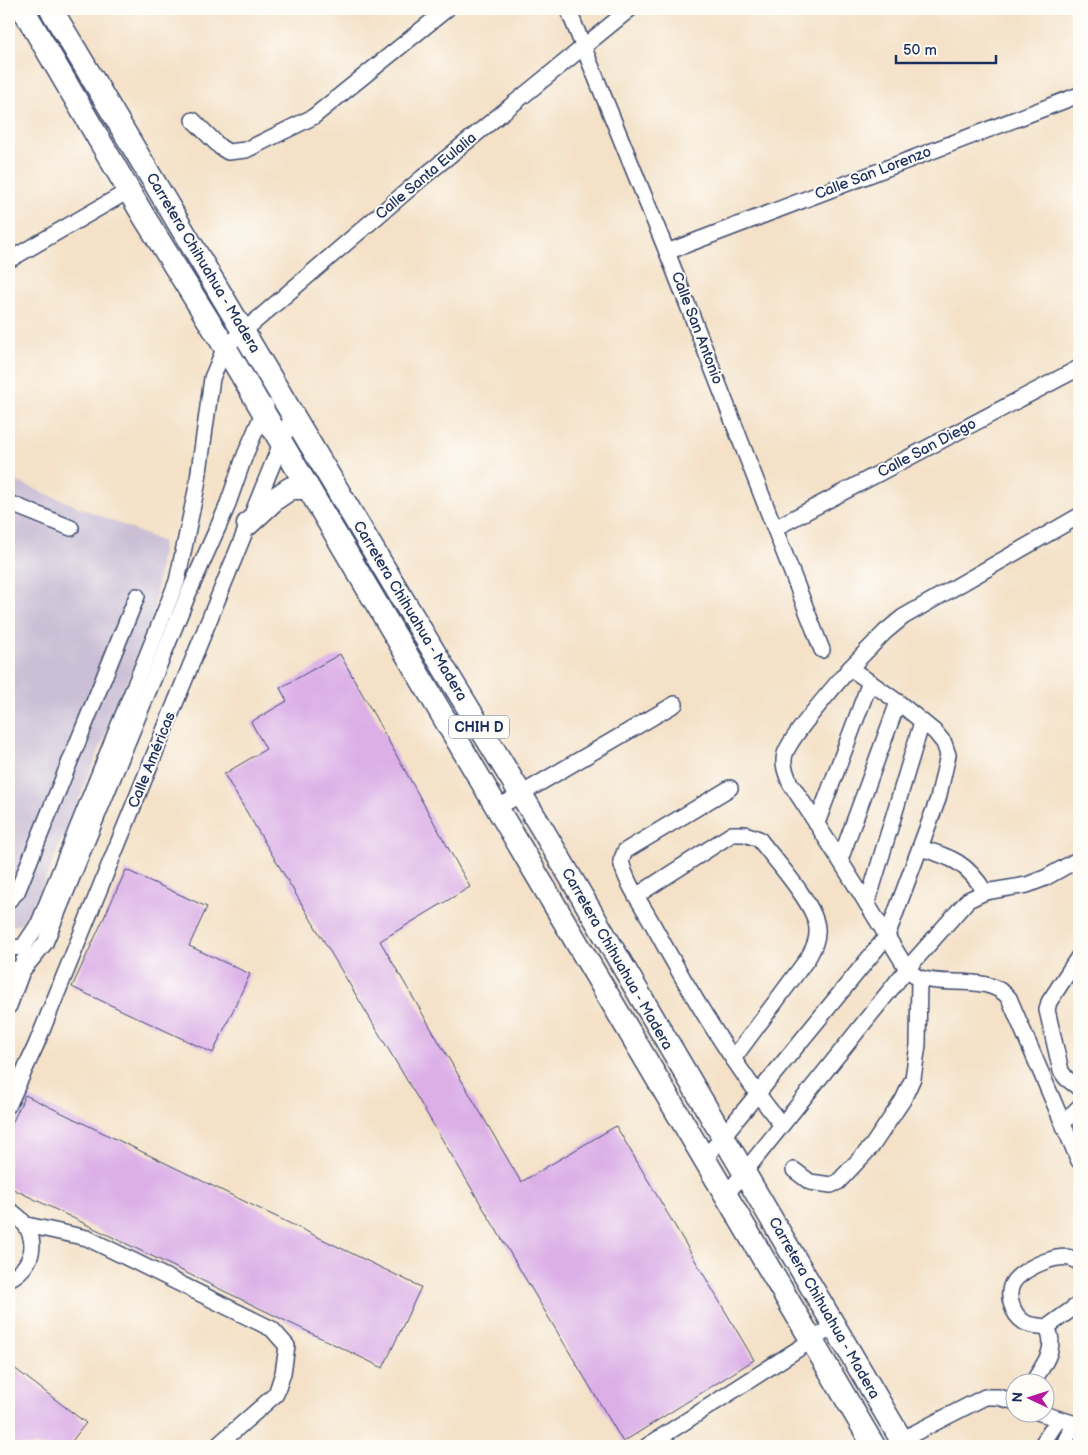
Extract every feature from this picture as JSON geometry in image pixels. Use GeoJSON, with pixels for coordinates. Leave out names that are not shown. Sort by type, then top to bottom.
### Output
{"type":"FeatureCollection","features":[{"type":"Feature","properties":{"kind":"highway","name":"Carretera Chihuahua - Madera"},"geometry":{"type":"LineString","coordinates":[[24,9],[874,1446]]}},
{"type":"Feature","properties":{"kind":"highway","name":"Carretera Chihuahua - Madera"},"geometry":{"type":"LineString","coordinates":[[51,9],[594,918],[903,1443]]}},
{"type":"Feature","properties":{"kind":"highway"},"geometry":{"type":"LineString","coordinates":[[248,524],[276,498],[291,488],[308,488]]}},
{"type":"Feature","properties":{"kind":"highway"},"geometry":{"type":"LineString","coordinates":[[574,941],[581,941],[590,935],[594,918]]}},
{"type":"Feature","properties":{"kind":"highway"},"geometry":{"type":"LineString","coordinates":[[597,980],[606,966],[622,967]]}},
{"type":"Feature","properties":{"kind":"street"},"geometry":{"type":"LineString","coordinates":[[193,120],[220,147],[228,152],[246,150],[314,116],[447,9]]}},
{"type":"Feature","properties":{"kind":"street","name":"Calle San Antonio"},"geometry":{"type":"LineString","coordinates":[[568,9],[667,252],[822,650]]}},
{"type":"Feature","properties":{"kind":"street","name":"Calle Santa Eulalia"},"geometry":{"type":"LineString","coordinates":[[225,347],[429,171],[630,9]]}},
{"type":"Feature","properties":{"kind":"street","name":"Calle San Lorenzo"},"geometry":{"type":"LineString","coordinates":[[667,252],[1079,94]]}},
{"type":"Feature","properties":{"kind":"street"},"geometry":{"type":"LineString","coordinates":[[9,260],[130,190]]}},
{"type":"Feature","properties":{"kind":"street"},"geometry":{"type":"LineString","coordinates":[[9,1006],[16,970],[16,947],[35,930],[50,897],[177,581],[197,486],[212,378],[225,347]]}},
{"type":"Feature","properties":{"kind":"street","name":"Calle San Diego"},"geometry":{"type":"LineString","coordinates":[[774,528],[1079,368]]}},
{"type":"Feature","properties":{"kind":"street"},"geometry":{"type":"LineString","coordinates":[[16,970],[45,943],[189,592],[226,509],[245,455],[275,384]]}},
{"type":"Feature","properties":{"kind":"street","name":"Calle Américas"},"geometry":{"type":"LineString","coordinates":[[9,1104],[36,1045],[293,414]]}},
{"type":"Feature","properties":{"kind":"street"},"geometry":{"type":"LineString","coordinates":[[9,503],[71,528]]}},
{"type":"Feature","properties":{"kind":"street"},"geometry":{"type":"LineString","coordinates":[[794,1170],[810,1182],[831,1186],[858,1163],[889,1124],[913,1078],[918,1045],[913,974],[790,783],[785,772],[785,755],[788,746],[850,668],[885,632],[904,617],[1079,516]]}},
{"type":"Feature","properties":{"kind":"street"},"geometry":{"type":"LineString","coordinates":[[9,900],[17,892],[137,596]]}},
{"type":"Feature","properties":{"kind":"street"},"geometry":{"type":"LineString","coordinates":[[705,1158],[758,1096],[887,936],[938,799],[948,755],[944,743],[898,702],[850,668]]}},
{"type":"Feature","properties":{"kind":"street"},"geometry":{"type":"LineString","coordinates":[[816,823],[870,682]]}},
{"type":"Feature","properties":{"kind":"street"},"geometry":{"type":"LineString","coordinates":[[840,860],[898,702]]}},
{"type":"Feature","properties":{"kind":"street"},"geometry":{"type":"LineString","coordinates":[[497,808],[675,704]]}},
{"type":"Feature","properties":{"kind":"street"},"geometry":{"type":"LineString","coordinates":[[867,904],[922,722]]}},
{"type":"Feature","properties":{"kind":"street"},"geometry":{"type":"LineString","coordinates":[[730,788],[625,851],[622,857],[623,867],[636,896],[694,1000],[758,1096],[782,1124]]}},
{"type":"Feature","properties":{"kind":"street"},"geometry":{"type":"LineString","coordinates":[[636,896],[732,834],[744,834],[758,839],[813,912],[818,930],[811,953],[733,1060]]}},
{"type":"Feature","properties":{"kind":"street"},"geometry":{"type":"LineString","coordinates":[[920,848],[953,858],[966,867],[985,892]]}},
{"type":"Feature","properties":{"kind":"street"},"geometry":{"type":"LineString","coordinates":[[726,1195],[782,1124],[913,974],[968,900],[985,892],[1027,885],[1079,859]]}},
{"type":"Feature","properties":{"kind":"street"},"geometry":{"type":"LineString","coordinates":[[1079,956],[1049,1002],[1047,1010],[1061,1070],[1066,1078],[1079,1088]]}},
{"type":"Feature","properties":{"kind":"street"},"geometry":{"type":"LineString","coordinates":[[913,974],[1002,990],[1009,998],[1079,1161]]}},
{"type":"Feature","properties":{"kind":"street"},"geometry":{"type":"LineString","coordinates":[[1063,1123],[1079,1107]]}},
{"type":"Feature","properties":{"kind":"street"},"geometry":{"type":"LineString","coordinates":[[9,1210],[19,1216],[27,1225],[31,1237],[32,1250],[28,1262],[20,1272],[9,1279]]}},
{"type":"Feature","properties":{"kind":"street"},"geometry":{"type":"LineString","coordinates":[[27,1225],[87,1238],[272,1329],[287,1346],[283,1374],[276,1394],[217,1446]]}},
{"type":"Feature","properties":{"kind":"street"},"geometry":{"type":"LineString","coordinates":[[1079,1264],[1075,1259],[1062,1256],[1045,1261],[1016,1278],[1011,1285],[1009,1294],[1014,1310],[1024,1322],[1047,1327],[1079,1304]]}},
{"type":"Feature","properties":{"kind":"street"},"geometry":{"type":"LineString","coordinates":[[647,1446],[834,1326]]}},
{"type":"Feature","properties":{"kind":"street"},"geometry":{"type":"LineString","coordinates":[[1039,1372],[1052,1348],[1052,1336],[1047,1327]]}},
{"type":"Feature","properties":{"kind":"street"},"geometry":{"type":"LineString","coordinates":[[903,1443],[985,1397],[1006,1399]]}},
{"type":"Feature","properties":{"kind":"street"},"geometry":{"type":"LineString","coordinates":[[1041,1446],[1058,1420],[1077,1425],[1063,1446]]}},
{"type":"Feature","properties":{"kind":"shaded area"},"geometry":{"type":"Polygon","coordinates":[[[9,478],[163,542],[152,624],[30,916],[18,925],[9,926],[9,478]]]}},
{"type":"Feature","properties":{"kind":"building"},"geometry":{"type":"Polygon","coordinates":[[[340,654],[470,887],[380,941],[521,1182],[616,1126],[754,1360],[623,1442],[224,774],[266,749],[251,722],[287,701],[280,688],[340,654]]]}},
{"type":"Feature","properties":{"kind":"building"},"geometry":{"type":"Polygon","coordinates":[[[126,870],[207,907],[189,946],[250,974],[213,1053],[72,987],[126,870]]]}},
{"type":"Feature","properties":{"kind":"building"},"geometry":{"type":"Polygon","coordinates":[[[25,1095],[421,1287],[383,1368],[9,1187],[9,1130],[25,1095]]]}},
{"type":"Feature","properties":{"kind":"building"},"geometry":{"type":"Polygon","coordinates":[[[9,1364],[86,1423],[68,1446],[9,1446],[9,1364]]]}}]}
